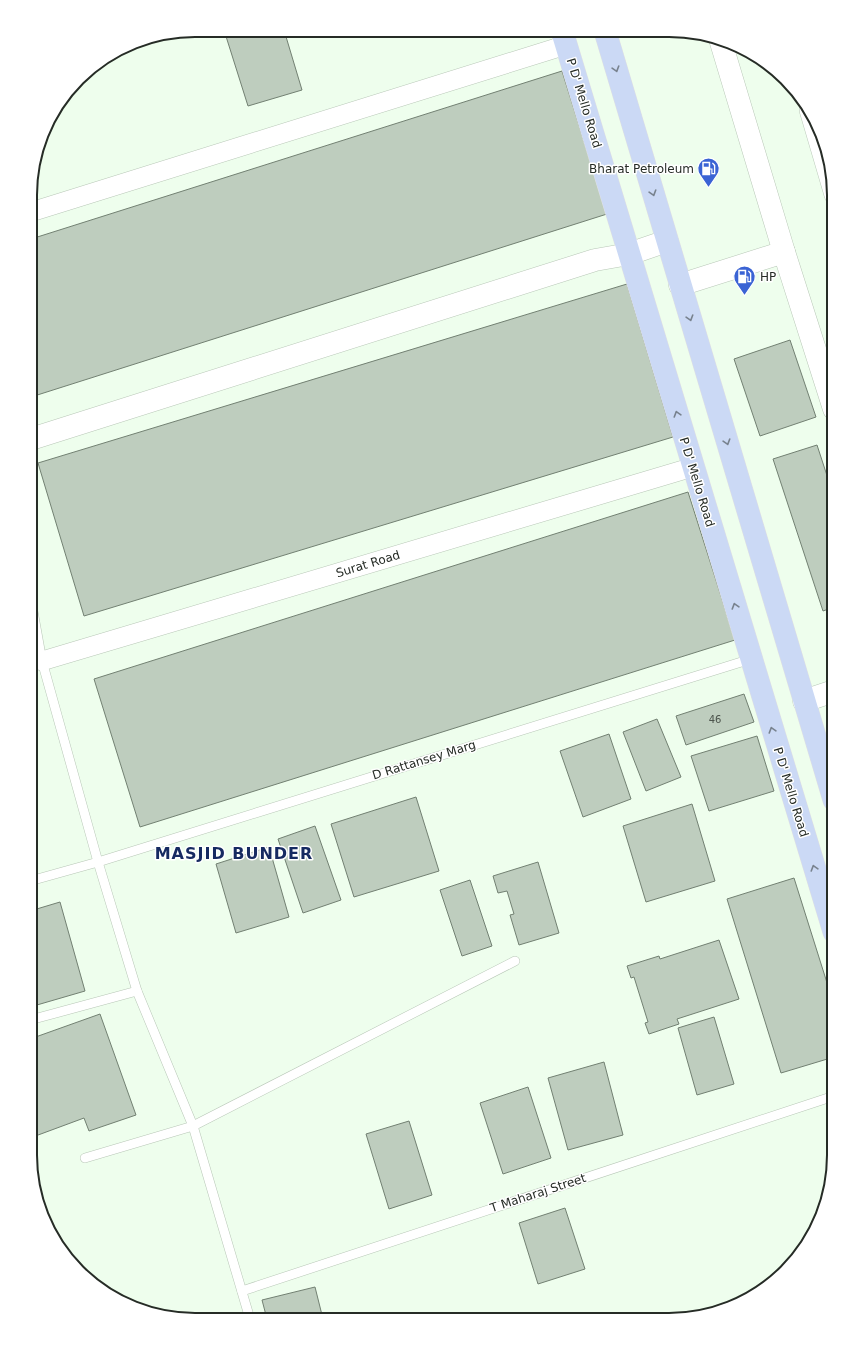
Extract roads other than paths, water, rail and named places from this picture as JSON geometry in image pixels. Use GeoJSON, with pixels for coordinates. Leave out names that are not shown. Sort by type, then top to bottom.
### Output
{"type":"FeatureCollection","features":[{"type":"Feature","properties":{"kind":"main road"},"geometry":{"type":"LineString","coordinates":[[607,37],[827,777]]}},
{"type":"Feature","properties":{"kind":"main road","name":"P D' Mello Road"},"geometry":{"type":"LineString","coordinates":[[564,38],[827,909]]}},
{"type":"Feature","properties":{"kind":"street"},"geometry":{"type":"LineString","coordinates":[[37,210],[564,38]]}},
{"type":"Feature","properties":{"kind":"street"},"geometry":{"type":"LineString","coordinates":[[722,46],[784,252],[827,387]]}},
{"type":"Feature","properties":{"kind":"street"},"geometry":{"type":"LineString","coordinates":[[819,144],[822,155]]}},
{"type":"Feature","properties":{"kind":"street"},"geometry":{"type":"LineString","coordinates":[[37,438],[595,260],[629,254],[667,241]]}},
{"type":"Feature","properties":{"kind":"street"},"geometry":{"type":"LineString","coordinates":[[680,285],[784,252]]}},
{"type":"Feature","properties":{"kind":"street","name":"Surat Road"},"geometry":{"type":"LineString","coordinates":[[37,663],[693,467]]}},
{"type":"Feature","properties":{"kind":"street"},"geometry":{"type":"LineString","coordinates":[[804,701],[827,693]]}},
{"type":"Feature","properties":{"kind":"lane","name":"D Rattansey Marg"},"geometry":{"type":"LineString","coordinates":[[37,879],[98,862],[751,659]]}},
{"type":"Feature","properties":{"kind":"lane"},"geometry":{"type":"LineString","coordinates":[[37,663],[137,991],[193,1126],[248,1313]]}},
{"type":"Feature","properties":{"kind":"lane"},"geometry":{"type":"LineString","coordinates":[[85,1158],[193,1126],[515,961]]}},
{"type":"Feature","properties":{"kind":"lane"},"geometry":{"type":"LineString","coordinates":[[37,1018],[137,991]]}},
{"type":"Feature","properties":{"kind":"lane","name":"T Maharaj Street"},"geometry":{"type":"LineString","coordinates":[[242,1291],[827,1098]]}},
{"type":"Feature","properties":{"kind":"place","name":"Bharat Petroleum"},"geometry":{"type":"Point","coordinates":[709,188]}},
{"type":"Feature","properties":{"kind":"place","name":"HP"},"geometry":{"type":"Point","coordinates":[744,296]}},
{"type":"Feature","properties":{"kind":"district","name":"MASJID BUNDER"},"geometry":{"type":"Point","coordinates":[234,853]}}]}
